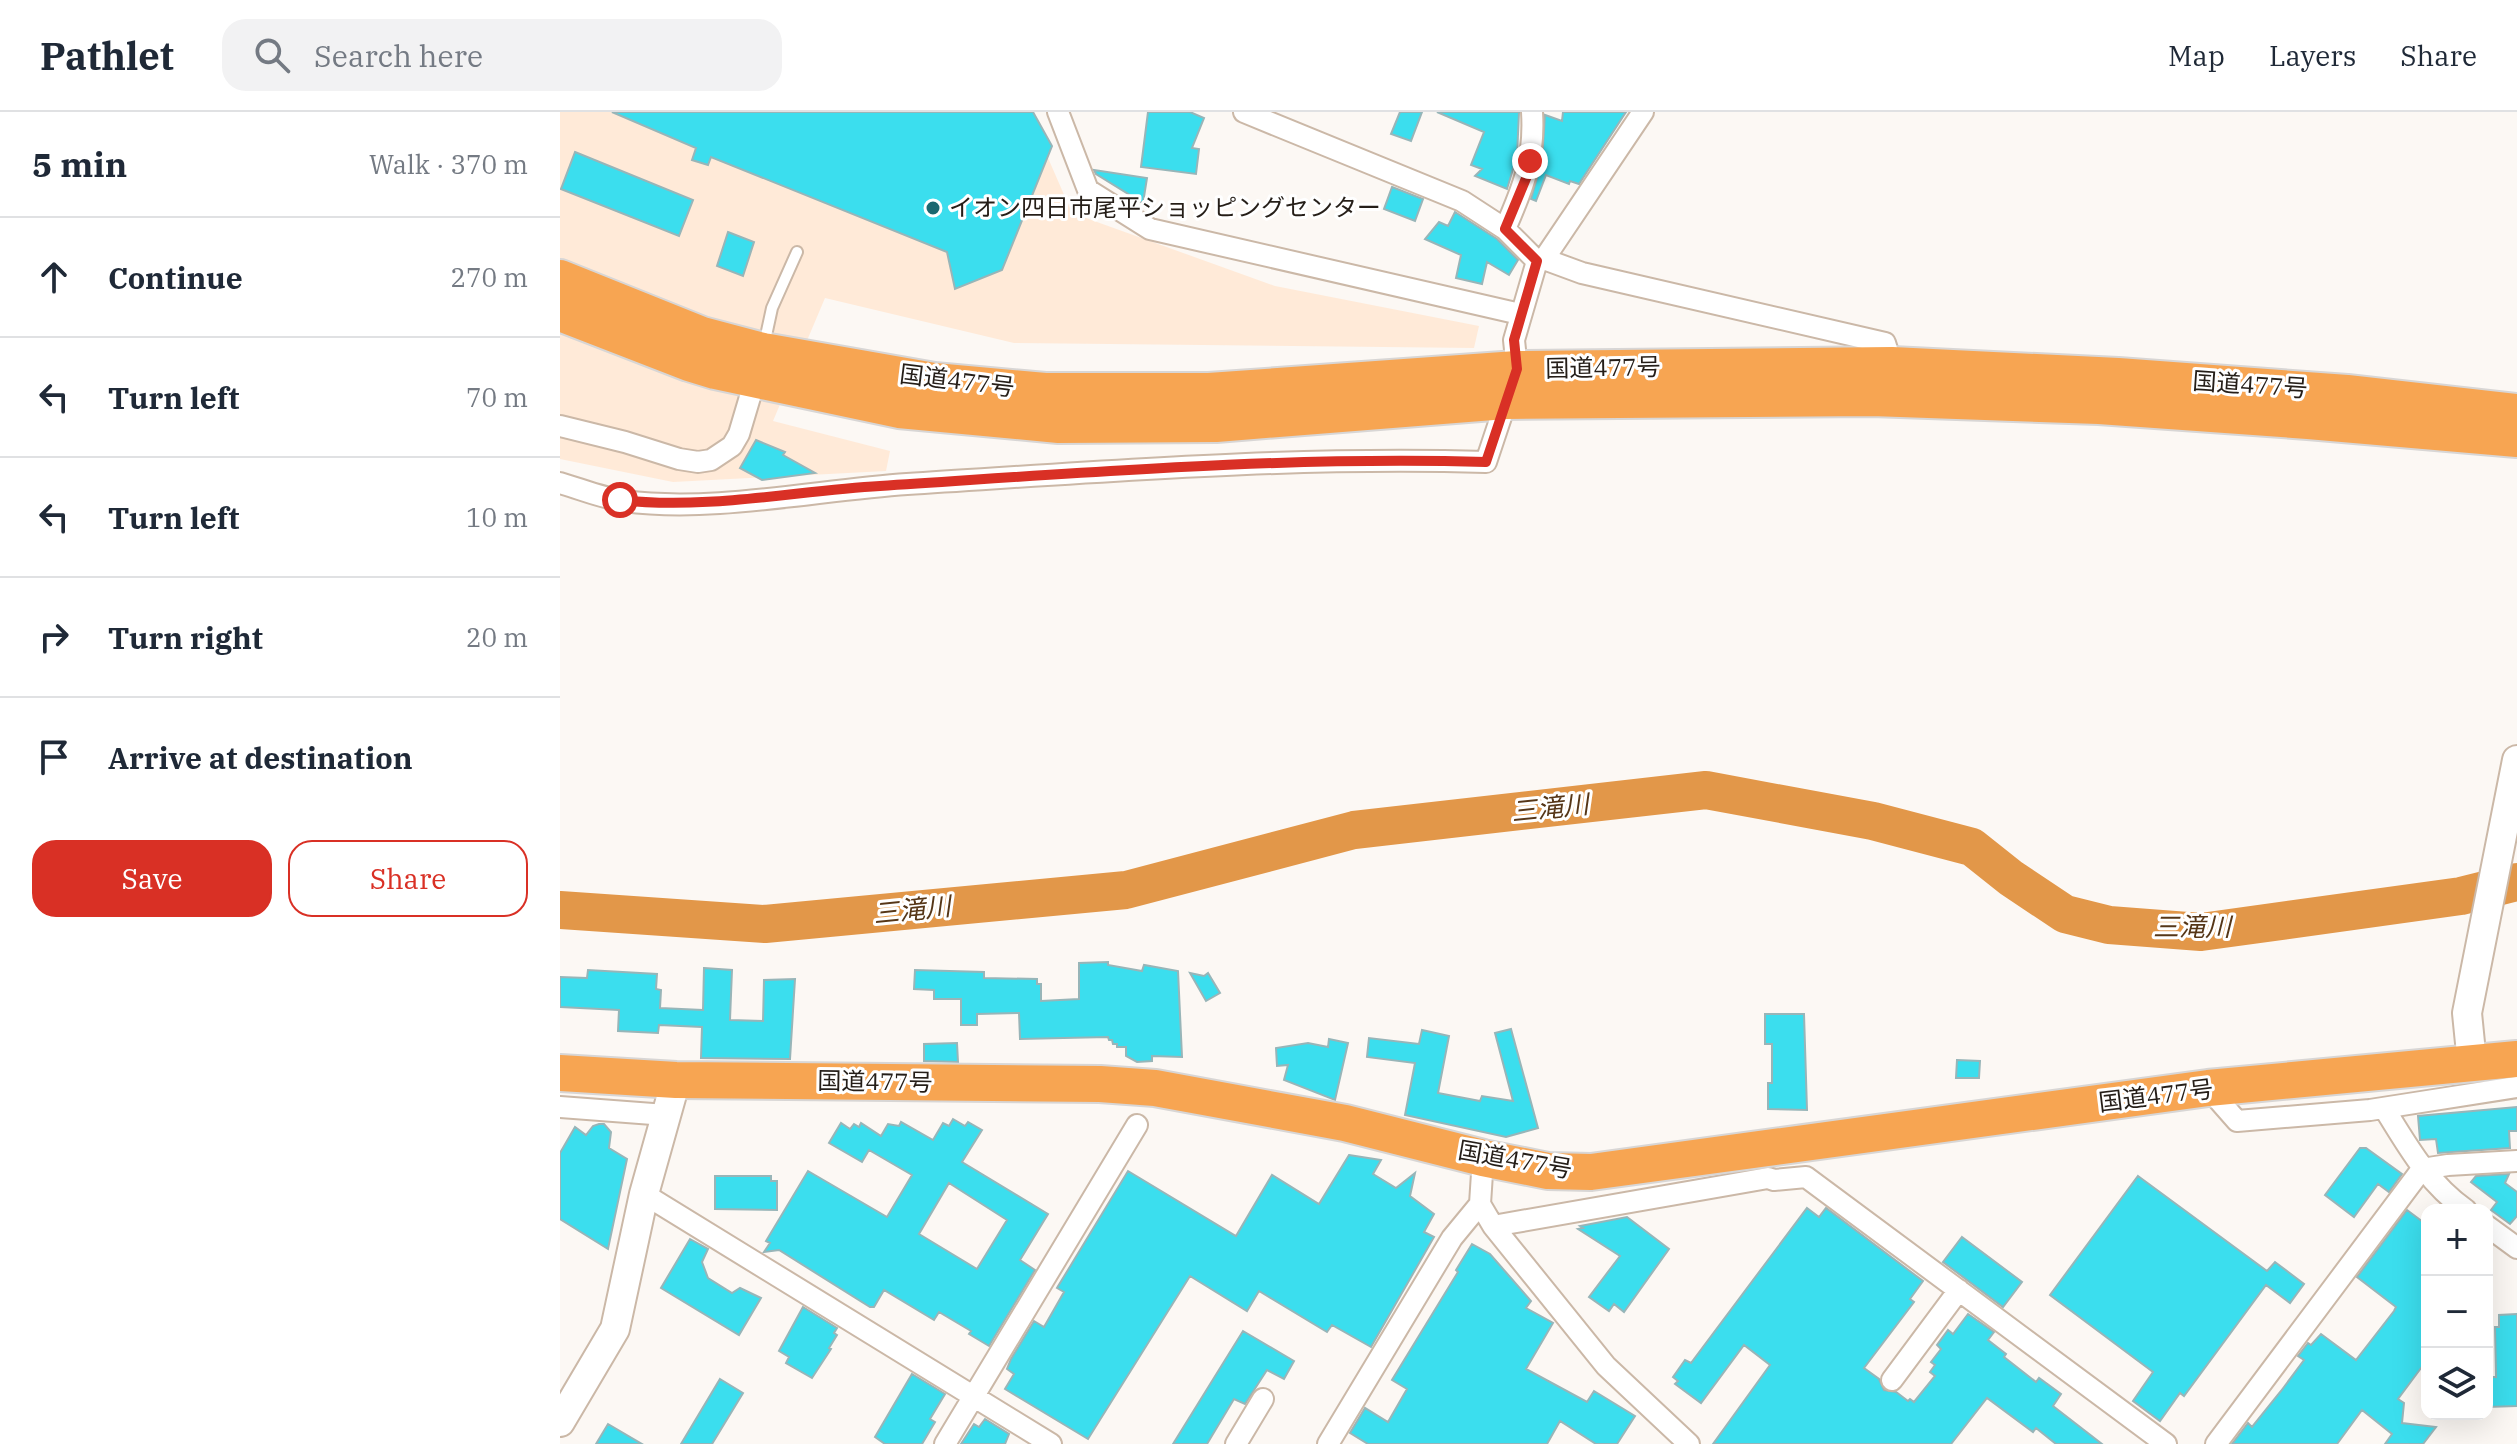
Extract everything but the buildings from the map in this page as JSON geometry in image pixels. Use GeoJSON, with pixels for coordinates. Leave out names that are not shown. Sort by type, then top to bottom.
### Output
{"type":"FeatureCollection","features":[{"type":"Feature","properties":{"kind":"highway","name":"国道477号"},"geometry":{"type":"LineString","coordinates":[[560,278],[702,335],[759,365],[899,410],[1059,425],[1216,424],[1511,385],[1892,365],[2332,391],[2517,412]]}},
{"type":"Feature","properties":{"kind":"highway","name":"国道477号"},"geometry":{"type":"LineString","coordinates":[[560,313],[689,363],[759,365]]}},
{"type":"Feature","properties":{"kind":"highway","name":"国道477号"},"geometry":{"type":"LineString","coordinates":[[1511,385],[2084,406],[2517,439]]}},
{"type":"Feature","properties":{"kind":"highway","name":"国道477号"},"geometry":{"type":"LineString","coordinates":[[560,1073],[676,1080],[1100,1084],[1155,1088],[1345,1123],[1548,1171],[1591,1172],[2208,1088],[2517,1059]]}},
{"type":"Feature","properties":{"kind":"street"},"geometry":{"type":"LineString","coordinates":[[1058,112],[1088,190],[1150,229],[1520,314]]}},
{"type":"Feature","properties":{"kind":"street"},"geometry":{"type":"LineString","coordinates":[[1505,229],[1527,176],[1532,112]]}},
{"type":"Feature","properties":{"kind":"street"},"geometry":{"type":"LineString","coordinates":[[560,483],[620,500],[701,502],[849,488],[1074,473],[1357,459],[1486,462],[1511,385],[1514,340],[1520,314],[1541,260],[1643,112]]}},
{"type":"Feature","properties":{"kind":"street"},"geometry":{"type":"LineString","coordinates":[[1253,114],[1462,201],[1505,229],[1541,260],[1582,273],[1885,343],[1892,365]]}},
{"type":"Feature","properties":{"kind":"street"},"geometry":{"type":"LineString","coordinates":[[560,426],[679,459],[698,462],[711,460],[732,446],[739,434],[759,365]]}},
{"type":"Feature","properties":{"kind":"street"},"geometry":{"type":"LineString","coordinates":[[2472,1063],[2467,1013],[2517,760]]}},
{"type":"Feature","properties":{"kind":"street"},"geometry":{"type":"LineString","coordinates":[[560,1422],[615,1329],[644,1194],[676,1080]]}},
{"type":"Feature","properties":{"kind":"street"},"geometry":{"type":"LineString","coordinates":[[2208,1088],[2237,1121],[2384,1108],[2517,1087]]}},
{"type":"Feature","properties":{"kind":"street"},"geometry":{"type":"LineString","coordinates":[[560,1107],[666,1115]]}},
{"type":"Feature","properties":{"kind":"street"},"geometry":{"type":"LineString","coordinates":[[2384,1108],[2422,1169],[2458,1204]]}},
{"type":"Feature","properties":{"kind":"street"},"geometry":{"type":"LineString","coordinates":[[945,1444],[1137,1125]]}},
{"type":"Feature","properties":{"kind":"street"},"geometry":{"type":"LineString","coordinates":[[1483,1158],[1480,1204],[1493,1226],[1606,1366],[1689,1444]]}},
{"type":"Feature","properties":{"kind":"street"},"geometry":{"type":"LineString","coordinates":[[2216,1444],[2422,1169],[2517,1161]]}},
{"type":"Feature","properties":{"kind":"street"},"geometry":{"type":"LineString","coordinates":[[1493,1226],[1768,1178],[1806,1177],[2166,1444]]}},
{"type":"Feature","properties":{"kind":"street"},"geometry":{"type":"LineString","coordinates":[[644,1194],[1051,1444]]}},
{"type":"Feature","properties":{"kind":"street"},"geometry":{"type":"LineString","coordinates":[[1328,1444],[1452,1238],[1480,1204]]}},
{"type":"Feature","properties":{"kind":"street"},"geometry":{"type":"LineString","coordinates":[[2493,1230],[2517,1248]]}},
{"type":"Feature","properties":{"kind":"street"},"geometry":{"type":"LineString","coordinates":[[1892,1380],[1959,1290]]}},
{"type":"Feature","properties":{"kind":"street"},"geometry":{"type":"LineString","coordinates":[[1236,1444],[1263,1399]]}},
{"type":"Feature","properties":{"kind":"lane"},"geometry":{"type":"LineString","coordinates":[[759,365],[772,308],[797,252]]}},
{"type":"Feature","properties":{"kind":"shaded area"},"geometry":{"type":"Polygon","coordinates":[[[560,112],[1028,112],[1072,213],[1275,286],[1479,326],[1474,348],[1014,343],[825,298],[773,421],[890,451],[886,471],[673,482],[560,459],[560,112]]]}},
{"type":"Feature","properties":{"kind":"waterway","name":"三滝川"},"geometry":{"type":"LineString","coordinates":[[560,910],[765,924],[1126,890],[1354,830],[1706,790],[1873,821],[1972,847],[2065,914],[2109,925],[2201,932],[2461,896],[2517,882]]}},
{"type":"Feature","properties":{"kind":"place","name":"イオン四日市尾平ショッピングセンター"},"geometry":{"type":"Point","coordinates":[933,208]}},
{"type":"Feature","properties":{"kind":"route"},"geometry":{"type":"LineString","coordinates":[[620,500],[715,502],[849,488],[1058,474],[1357,459],[1486,462],[1517,369],[1514,340],[1537,261],[1505,229],[1530,161]]}}]}
